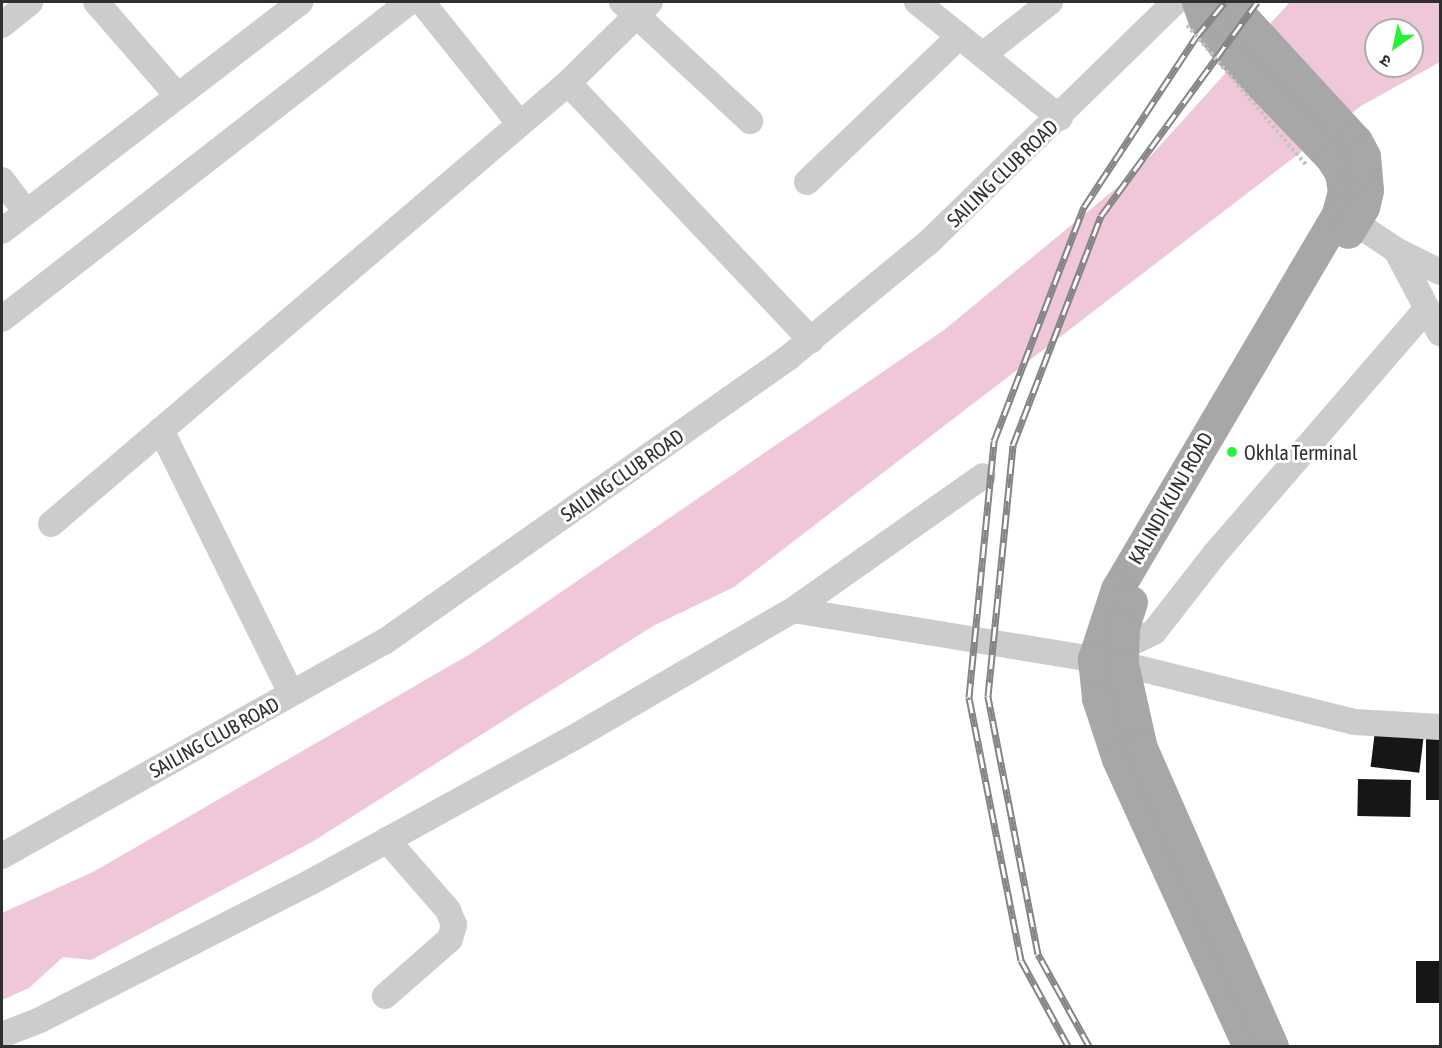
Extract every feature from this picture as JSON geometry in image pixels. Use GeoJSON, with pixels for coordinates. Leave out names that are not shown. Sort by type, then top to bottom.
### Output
{"type":"FeatureCollection","features":[{"type":"Feature","properties":{"kind":"main road","name":"KALINDI KUNJ ROAD"},"geometry":{"type":"LineString","coordinates":[[1228,2],[1240,39],[1332,155],[1343,182],[1341,208],[1118,589],[1113,657],[1141,748],[1272,1047]]}},
{"type":"Feature","properties":{"kind":"main road","name":"KALINDI KUNJ ROAD"},"geometry":{"type":"LineString","coordinates":[[1193,13],[1240,39]]}},
{"type":"Feature","properties":{"kind":"main road","name":"KALINDI KUNJ ROAD"},"geometry":{"type":"LineString","coordinates":[[1249,1047],[1118,759],[1098,698],[1131,604],[1147,569],[1354,222],[1367,190],[1364,156],[1332,155]]}},
{"type":"Feature","properties":{"kind":"street"},"geometry":{"type":"LineString","coordinates":[[96,2],[176,94]]}},
{"type":"Feature","properties":{"kind":"street"},"geometry":{"type":"LineString","coordinates":[[2,319],[409,2]]}},
{"type":"Feature","properties":{"kind":"street"},"geometry":{"type":"LineString","coordinates":[[422,2],[519,123]]}},
{"type":"Feature","properties":{"kind":"street"},"geometry":{"type":"LineString","coordinates":[[917,2],[984,54],[1060,118]]}},
{"type":"Feature","properties":{"kind":"street"},"geometry":{"type":"LineString","coordinates":[[984,54],[1050,2]]}},
{"type":"Feature","properties":{"kind":"street","name":"SAILING CLUB ROAD"},"geometry":{"type":"LineString","coordinates":[[2,856],[384,642],[811,340],[930,241],[1060,118],[1175,2]]}},
{"type":"Feature","properties":{"kind":"street"},"geometry":{"type":"LineString","coordinates":[[2,231],[291,4]]}},
{"type":"Feature","properties":{"kind":"street"},"geometry":{"type":"LineString","coordinates":[[51,524],[568,83],[636,6],[750,121]]}},
{"type":"Feature","properties":{"kind":"street"},"geometry":{"type":"LineString","coordinates":[[807,182],[960,36]]}},
{"type":"Feature","properties":{"kind":"street"},"geometry":{"type":"LineString","coordinates":[[568,83],[811,340]]}},
{"type":"Feature","properties":{"kind":"street"},"geometry":{"type":"LineString","coordinates":[[2,180],[26,212]]}},
{"type":"Feature","properties":{"kind":"street"},"geometry":{"type":"LineString","coordinates":[[1354,222],[1396,250],[1440,272]]}},
{"type":"Feature","properties":{"kind":"street"},"geometry":{"type":"LineString","coordinates":[[1396,250],[1440,333]]}},
{"type":"Feature","properties":{"kind":"street"},"geometry":{"type":"LineString","coordinates":[[1113,657],[1154,632],[1214,555],[1427,308]]}},
{"type":"Feature","properties":{"kind":"street"},"geometry":{"type":"LineString","coordinates":[[161,430],[291,693]]}},
{"type":"Feature","properties":{"kind":"street"},"geometry":{"type":"LineString","coordinates":[[2,1035],[40,1020],[387,840],[793,610],[982,476]]}},
{"type":"Feature","properties":{"kind":"street"},"geometry":{"type":"LineString","coordinates":[[793,610],[1044,651],[1113,657],[1356,722],[1440,727]]}},
{"type":"Feature","properties":{"kind":"street"},"geometry":{"type":"LineString","coordinates":[[385,996],[450,939],[454,925],[448,910],[387,840]]}},
{"type":"Feature","properties":{"kind":"path"},"geometry":{"type":"LineString","coordinates":[[1193,13],[1332,155]]}},
{"type":"Feature","properties":{"kind":"shaded area"},"geometry":{"type":"Polygon","coordinates":[[[1440,2],[1440,62],[1424,71],[1424,18],[1364,18],[1364,78],[1411,78],[1361,106],[734,587],[653,626],[312,842],[91,960],[63,957],[29,988],[2,1000],[2,913],[93,872],[472,653],[944,330],[1137,171],[1289,3],[1440,2]]]}},
{"type":"Feature","properties":{"kind":"building"},"geometry":{"type":"Polygon","coordinates":[[[1375,731],[1424,737],[1419,773],[1371,767],[1375,731]]]}},
{"type":"Feature","properties":{"kind":"building"},"geometry":{"type":"Polygon","coordinates":[[[1426,739],[1440,739],[1440,800],[1426,800],[1426,739]]]}},
{"type":"Feature","properties":{"kind":"building"},"geometry":{"type":"Polygon","coordinates":[[[1358,779],[1411,780],[1410,817],[1357,816],[1358,779]]]}},
{"type":"Feature","properties":{"kind":"building"},"geometry":{"type":"Polygon","coordinates":[[[1416,961],[1440,961],[1440,1003],[1416,1003],[1416,961]]]}},
{"type":"Feature","properties":{"kind":"railway"},"geometry":{"type":"LineString","coordinates":[[1068,1046],[1021,960],[969,697],[994,441],[1084,207],[1196,37],[1225,2]]}},
{"type":"Feature","properties":{"kind":"railway"},"geometry":{"type":"LineString","coordinates":[[1089,1046],[1038,954],[988,696],[1013,445],[1101,216],[1257,2]]}},
{"type":"Feature","properties":{"kind":"place","name":"Okhla Terminal"},"geometry":{"type":"Point","coordinates":[1232,452]}}]}
